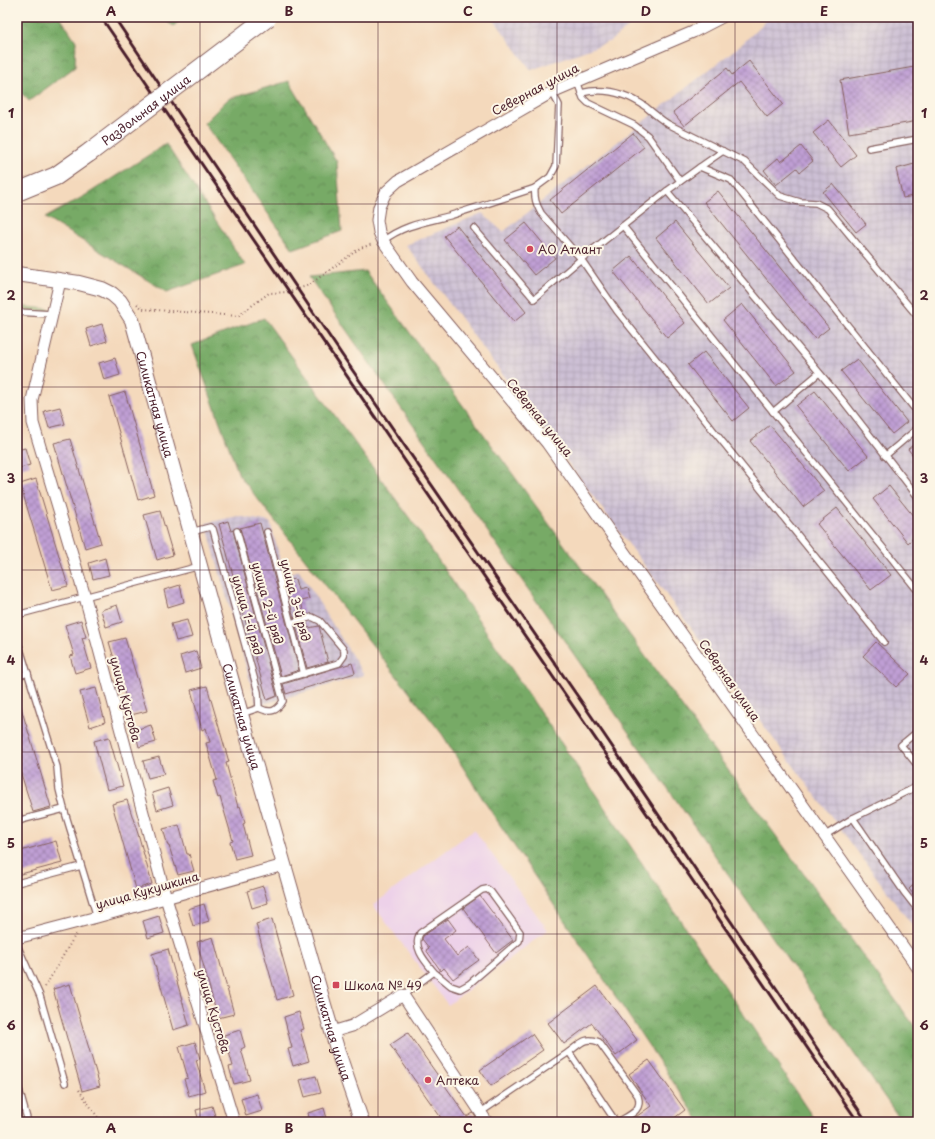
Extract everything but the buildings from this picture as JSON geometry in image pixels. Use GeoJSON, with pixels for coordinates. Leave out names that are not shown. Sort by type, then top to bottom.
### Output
{"type":"FeatureCollection","features":[{"type":"Feature","properties":{"kind":"main road","name":"Раздольная улица"},"geometry":{"type":"LineString","coordinates":[[17,192],[56,176],[251,17]]}},
{"type":"Feature","properties":{"kind":"main road","name":"Раздольная улица"},"geometry":{"type":"LineString","coordinates":[[17,182],[36,176],[87,150],[268,17]]}},
{"type":"Feature","properties":{"kind":"street","name":"Северная улица"},"geometry":{"type":"LineString","coordinates":[[722,17],[693,32],[552,92],[398,181],[386,192],[379,207],[377,220],[384,241],[412,282],[547,443],[918,968]]}},
{"type":"Feature","properties":{"kind":"street","name":"Силикатная улица"},"geometry":{"type":"LineString","coordinates":[[17,274],[102,289],[132,307],[135,330],[241,714],[332,1032],[362,1122]]}},
{"type":"Feature","properties":{"kind":"street","name":"улица Кустова"},"geometry":{"type":"LineString","coordinates":[[60,281],[32,400],[33,423],[85,598],[166,898],[234,1122]]}},
{"type":"Feature","properties":{"kind":"street","name":"улица Кукушкина"},"geometry":{"type":"LineString","coordinates":[[17,938],[284,865]]}},
{"type":"Feature","properties":{"kind":"street"},"geometry":{"type":"LineString","coordinates":[[332,1032],[352,1026],[403,995],[484,1117]]}},
{"type":"Feature","properties":{"kind":"lane"},"geometry":{"type":"LineString","coordinates":[[577,81],[583,98],[588,103],[634,125],[648,136],[680,181]]}},
{"type":"Feature","properties":{"kind":"lane"},"geometry":{"type":"LineString","coordinates":[[581,92],[600,90],[624,95],[645,107],[668,124],[745,162],[780,196],[800,202],[816,203],[828,209],[918,317]]}},
{"type":"Feature","properties":{"kind":"lane"},"geometry":{"type":"LineString","coordinates":[[384,241],[394,233],[404,228],[535,188],[550,177],[556,166],[559,104],[552,92]]}},
{"type":"Feature","properties":{"kind":"lane"},"geometry":{"type":"LineString","coordinates":[[869,148],[918,139]]}},
{"type":"Feature","properties":{"kind":"lane"},"geometry":{"type":"LineString","coordinates":[[474,228],[534,299],[581,258],[680,181],[723,151]]}},
{"type":"Feature","properties":{"kind":"lane"},"geometry":{"type":"LineString","coordinates":[[700,168],[731,180],[918,413]]}},
{"type":"Feature","properties":{"kind":"lane"},"geometry":{"type":"LineString","coordinates":[[535,188],[534,197],[541,212],[581,258],[618,311],[884,642]]}},
{"type":"Feature","properties":{"kind":"lane"},"geometry":{"type":"LineString","coordinates":[[667,191],[819,373],[918,497]]}},
{"type":"Feature","properties":{"kind":"lane"},"geometry":{"type":"LineString","coordinates":[[623,226],[918,590]]}},
{"type":"Feature","properties":{"kind":"lane"},"geometry":{"type":"LineString","coordinates":[[17,312],[52,314]]}},
{"type":"Feature","properties":{"kind":"lane"},"geometry":{"type":"LineString","coordinates":[[773,412],[819,373]]}},
{"type":"Feature","properties":{"kind":"lane"},"geometry":{"type":"LineString","coordinates":[[885,456],[918,428]]}},
{"type":"Feature","properties":{"kind":"lane","name":"улица 1-й ряд"},"geometry":{"type":"LineString","coordinates":[[191,532],[210,527],[213,529],[258,692],[259,708]]}},
{"type":"Feature","properties":{"kind":"lane","name":"улица 2-й ряд"},"geometry":{"type":"LineString","coordinates":[[237,532],[284,701],[274,711],[267,712],[259,708]]}},
{"type":"Feature","properties":{"kind":"lane","name":"улица 3-й ряд"},"geometry":{"type":"LineString","coordinates":[[267,532],[304,674]]}},
{"type":"Feature","properties":{"kind":"lane"},"geometry":{"type":"LineString","coordinates":[[17,615],[200,566]]}},
{"type":"Feature","properties":{"kind":"lane"},"geometry":{"type":"LineString","coordinates":[[278,681],[339,663],[344,656],[344,650],[320,621],[312,617],[291,623]]}},
{"type":"Feature","properties":{"kind":"lane"},"geometry":{"type":"LineString","coordinates":[[17,639],[58,767],[59,789],[64,809],[97,917]]}},
{"type":"Feature","properties":{"kind":"lane"},"geometry":{"type":"LineString","coordinates":[[17,676],[28,673]]}},
{"type":"Feature","properties":{"kind":"lane"},"geometry":{"type":"LineString","coordinates":[[241,714],[259,708]]}},
{"type":"Feature","properties":{"kind":"lane"},"geometry":{"type":"LineString","coordinates":[[918,731],[901,744],[918,766]]}},
{"type":"Feature","properties":{"kind":"lane"},"geometry":{"type":"LineString","coordinates":[[824,836],[853,818],[918,786]]}},
{"type":"Feature","properties":{"kind":"lane"},"geometry":{"type":"LineString","coordinates":[[17,811],[18,821],[64,809]]}},
{"type":"Feature","properties":{"kind":"lane"},"geometry":{"type":"LineString","coordinates":[[853,818],[918,910]]}},
{"type":"Feature","properties":{"kind":"lane"},"geometry":{"type":"LineString","coordinates":[[17,883],[81,866]]}},
{"type":"Feature","properties":{"kind":"lane"},"geometry":{"type":"LineString","coordinates":[[487,889],[520,932],[519,941],[469,984],[460,989],[451,986],[434,972],[420,953],[417,938],[420,933],[482,890],[487,889]]}},
{"type":"Feature","properties":{"kind":"lane"},"geometry":{"type":"LineString","coordinates":[[17,945],[40,996],[65,1083]]}},
{"type":"Feature","properties":{"kind":"lane"},"geometry":{"type":"LineString","coordinates":[[403,995],[434,972]]}},
{"type":"Feature","properties":{"kind":"lane"},"geometry":{"type":"LineString","coordinates":[[484,1117],[569,1052],[587,1039],[592,1039],[599,1042],[638,1096],[640,1102],[638,1109],[617,1122],[569,1052]]}},
{"type":"Feature","properties":{"kind":"lane"},"geometry":{"type":"LineString","coordinates":[[17,1082],[28,1122]]}},
{"type":"Feature","properties":{"kind":"path"},"geometry":{"type":"LineString","coordinates":[[132,307],[238,316],[269,293],[290,292],[309,285],[360,248],[384,241]]}},
{"type":"Feature","properties":{"kind":"path"},"geometry":{"type":"LineString","coordinates":[[40,996],[83,921]]}},
{"type":"Feature","properties":{"kind":"path"},"geometry":{"type":"LineString","coordinates":[[79,1090],[101,1122]]}},
{"type":"Feature","properties":{"kind":"shaded area"},"geometry":{"type":"Polygon","coordinates":[[[492,17],[641,17],[609,42],[531,70],[492,17]]]}},
{"type":"Feature","properties":{"kind":"shaded area"},"geometry":{"type":"Polygon","coordinates":[[[770,17],[918,17],[918,933],[406,245],[482,213],[503,232],[743,43],[770,17]]]}},
{"type":"Feature","properties":{"kind":"shaded area"},"geometry":{"type":"Polygon","coordinates":[[[238,516],[270,522],[285,576],[299,570],[364,675],[257,706],[206,523],[238,516]]]}},
{"type":"Feature","properties":{"kind":"shaded area"},"geometry":{"type":"Polygon","coordinates":[[[474,830],[548,930],[448,1005],[373,905],[474,830]]]}},
{"type":"Feature","properties":{"kind":"green space"},"geometry":{"type":"Polygon","coordinates":[[[17,17],[60,17],[76,41],[75,67],[29,101],[17,89],[17,17]]]}},
{"type":"Feature","properties":{"kind":"green space"},"geometry":{"type":"Polygon","coordinates":[[[159,17],[183,17],[174,26],[159,17]]]}},
{"type":"Feature","properties":{"kind":"green space"},"geometry":{"type":"Polygon","coordinates":[[[289,81],[337,162],[342,231],[293,249],[204,123],[228,99],[289,81]]]}},
{"type":"Feature","properties":{"kind":"green space"},"geometry":{"type":"Polygon","coordinates":[[[166,144],[245,265],[167,292],[45,218],[86,195],[166,144]]]}},
{"type":"Feature","properties":{"kind":"green space"},"geometry":{"type":"Polygon","coordinates":[[[365,271],[918,1031],[918,1122],[902,1122],[309,277],[365,271]]]}},
{"type":"Feature","properties":{"kind":"green space"},"geometry":{"type":"Polygon","coordinates":[[[17,306],[49,309],[49,311],[17,309],[17,306]]]}},
{"type":"Feature","properties":{"kind":"green space"},"geometry":{"type":"Polygon","coordinates":[[[264,318],[416,527],[816,1122],[700,1122],[486,804],[442,734],[239,475],[192,345],[264,318]]]}},
{"type":"Feature","properties":{"kind":"railway"},"geometry":{"type":"LineString","coordinates":[[101,17],[858,1122]]}},
{"type":"Feature","properties":{"kind":"railway"},"geometry":{"type":"LineString","coordinates":[[114,17],[342,355],[603,733],[867,1122]]}},
{"type":"Feature","properties":{"kind":"place","name":"АО Атлант"},"geometry":{"type":"Point","coordinates":[530,249]}},
{"type":"Feature","properties":{"kind":"place","name":"Школа № 49"},"geometry":{"type":"Point","coordinates":[336,985]}},
{"type":"Feature","properties":{"kind":"place","name":"Аптека"},"geometry":{"type":"Point","coordinates":[428,1080]}}]}
